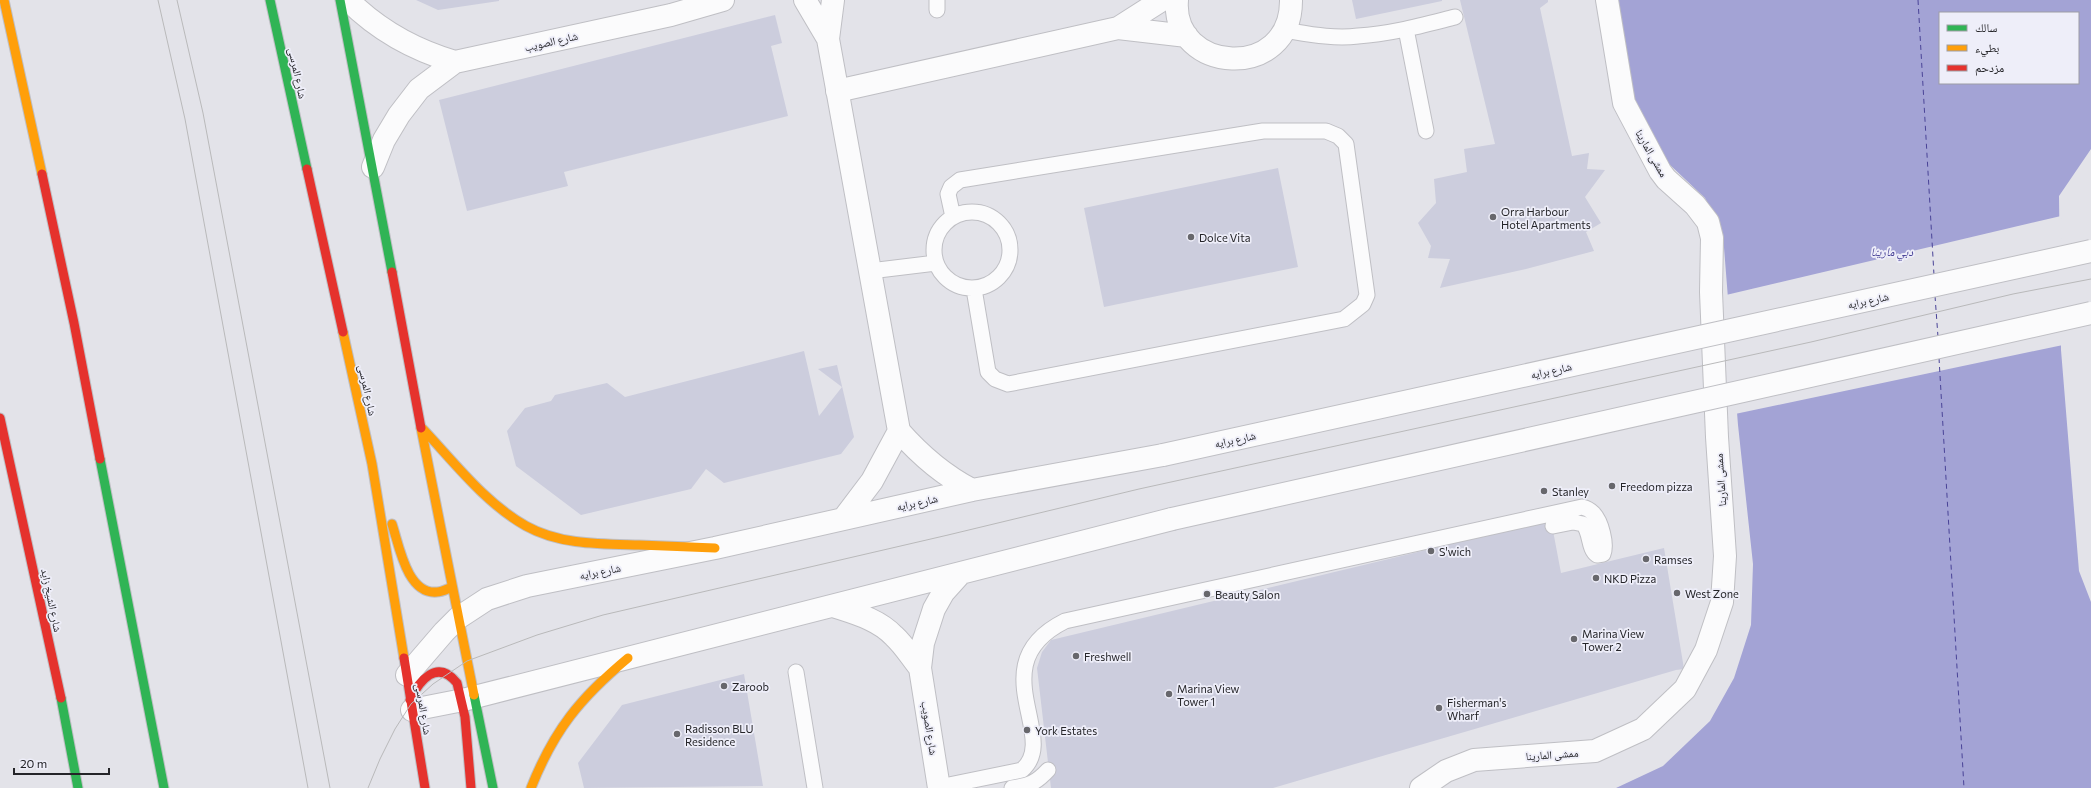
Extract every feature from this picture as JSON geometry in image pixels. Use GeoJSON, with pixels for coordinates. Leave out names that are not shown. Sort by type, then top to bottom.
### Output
{"type":"FeatureCollection","features":[{"type":"Feature","properties":{"kind":"main road"},"geometry":{"type":"LineString","coordinates":[[4,0],[74,323],[164,788]]}},
{"type":"Feature","properties":{"kind":"main road","name":"شارع المرسى"},"geometry":{"type":"LineString","coordinates":[[270,0],[372,464],[425,788]]}},
{"type":"Feature","properties":{"kind":"main road"},"geometry":{"type":"LineString","coordinates":[[340,0],[458,618],[468,699],[471,788]]}},
{"type":"Feature","properties":{"kind":"main road","name":"شارع الشيخ زايد"},"geometry":{"type":"LineString","coordinates":[[0,418],[70,736],[78,788]]}},
{"type":"Feature","properties":{"kind":"main road"},"geometry":{"type":"LineString","coordinates":[[422,428],[478,489],[513,518],[542,534],[572,542],[716,548]]}},
{"type":"Feature","properties":{"kind":"main road"},"geometry":{"type":"LineString","coordinates":[[372,464],[411,580],[419,588],[430,592],[443,592],[452,587]]}},
{"type":"Feature","properties":{"kind":"main road"},"geometry":{"type":"LineString","coordinates":[[532,788],[544,756],[555,736],[574,708],[597,683],[628,658]]}},
{"type":"Feature","properties":{"kind":"main road"},"geometry":{"type":"LineString","coordinates":[[411,705],[418,684],[424,677],[434,673],[446,674],[456,681],[468,699],[493,788]]}},
{"type":"Feature","properties":{"kind":"street","name":"شارع الصويب"},"geometry":{"type":"LineString","coordinates":[[348,0],[380,28],[428,54],[455,62]]}},
{"type":"Feature","properties":{"kind":"street"},"geometry":{"type":"LineString","coordinates":[[647,19],[675,0]]}},
{"type":"Feature","properties":{"kind":"street","name":"شارع الصويب"},"geometry":{"type":"LineString","coordinates":[[373,167],[384,140],[398,115],[419,90],[455,62],[694,10],[723,0]]}},
{"type":"Feature","properties":{"kind":"street"},"geometry":{"type":"LineString","coordinates":[[805,0],[828,39]]}},
{"type":"Feature","properties":{"kind":"street"},"geometry":{"type":"LineString","coordinates":[[833,0],[828,39],[899,431],[919,453],[935,467],[972,490]]}},
{"type":"Feature","properties":{"kind":"street"},"geometry":{"type":"LineString","coordinates":[[1118,28],[1162,0]]}},
{"type":"Feature","properties":{"kind":"street"},"geometry":{"type":"LineString","coordinates":[[1177,0],[1180,21],[1187,36],[1201,49],[1218,58],[1238,60],[1256,56],[1273,45],[1284,30],[1291,12],[1291,0]]}},
{"type":"Feature","properties":{"kind":"street","name":"ممشى المارينا"},"geometry":{"type":"LineString","coordinates":[[1421,788],[1446,771],[1474,760],[1595,752],[1643,729],[1685,688],[1706,650],[1722,602],[1725,556],[1716,437],[1711,292],[1712,238],[1708,222],[1695,205],[1666,179],[1660,171],[1624,103],[1607,0]]}},
{"type":"Feature","properties":{"kind":"street"},"geometry":{"type":"LineString","coordinates":[[837,91],[1118,28],[1187,36]]}},
{"type":"Feature","properties":{"kind":"street","name":"شارع برايه"},"geometry":{"type":"LineString","coordinates":[[407,675],[458,618],[487,599],[526,586],[716,548],[972,490],[1163,455],[2091,251]]}},
{"type":"Feature","properties":{"kind":"street"},"geometry":{"type":"LineString","coordinates":[[411,705],[468,699],[1172,519],[2091,313]]}},
{"type":"Feature","properties":{"kind":"street"},"geometry":{"type":"LineString","coordinates":[[844,518],[872,481],[899,431]]}},
{"type":"Feature","properties":{"kind":"street","name":"شارع الصويب"},"geometry":{"type":"LineString","coordinates":[[939,788],[920,668],[925,631],[934,609],[943,593],[961,573]]}},
{"type":"Feature","properties":{"kind":"street","name":"شارع الصويب"},"geometry":{"type":"LineString","coordinates":[[833,606],[864,616],[880,624],[894,635],[920,668]]}},
{"type":"Feature","properties":{"kind":"lane"},"geometry":{"type":"LineString","coordinates":[[1284,30],[1326,37],[1358,36],[1406,29],[1455,17]]}},
{"type":"Feature","properties":{"kind":"lane"},"geometry":{"type":"LineString","coordinates":[[1406,29],[1426,131]]}},
{"type":"Feature","properties":{"kind":"lane"},"geometry":{"type":"LineString","coordinates":[[953,217],[948,194],[951,187],[960,180],[1262,131],[1326,131],[1338,136],[1346,144],[1367,295],[1363,304],[1344,319],[1008,384],[995,379],[988,372],[974,289]]}},
{"type":"Feature","properties":{"kind":"lane"},"geometry":{"type":"LineString","coordinates":[[970,212],[987,214],[1001,224],[1010,239],[1011,256],[1004,272],[991,284],[974,289],[965,288],[947,280],[936,263],[934,250],[936,237],[943,225],[953,217],[970,212]]}},
{"type":"Feature","properties":{"kind":"lane"},"geometry":{"type":"LineString","coordinates":[[870,271],[936,263]]}},
{"type":"Feature","properties":{"kind":"lane"},"geometry":{"type":"LineString","coordinates":[[939,788],[1022,770],[1028,764],[1034,749],[1023,684],[1024,671],[1028,657],[1034,646],[1048,631],[1066,621],[1582,507],[1593,512],[1597,518],[1605,549],[1603,554],[1597,555],[1593,551],[1589,532],[1583,524],[1573,522],[1553,526]]}},
{"type":"Feature","properties":{"kind":"lane"},"geometry":{"type":"LineString","coordinates":[[796,672],[815,788]]}},
{"type":"Feature","properties":{"kind":"lane"},"geometry":{"type":"LineString","coordinates":[[1012,788],[1028,786],[1039,780],[1048,770]]}},
{"type":"Feature","properties":{"kind":"water","name":"دبي مارينا"},"geometry":{"type":"Polygon","coordinates":[[[1611,0],[2091,0],[2091,149],[2059,196],[2061,350],[2079,571],[2091,602],[2091,788],[1616,788],[1663,766],[1710,721],[1734,678],[1751,625],[1753,564],[1738,425],[1723,235],[1705,198],[1668,163],[1628,102],[1611,0]]]}},
{"type":"Feature","properties":{"kind":"pier"},"geometry":{"type":"Polygon","coordinates":[[[2061,216],[2063,345],[1735,414],[1726,295],[2061,216]]]}},
{"type":"Feature","properties":{"kind":"building"},"geometry":{"type":"Polygon","coordinates":[[[416,0],[499,0],[499,1],[438,10],[416,0]]]}},
{"type":"Feature","properties":{"kind":"building"},"geometry":{"type":"Polygon","coordinates":[[[1352,0],[1442,0],[1442,1],[1356,19],[1352,0]]]}},
{"type":"Feature","properties":{"kind":"building"},"geometry":{"type":"Polygon","coordinates":[[[1460,0],[1548,0],[1548,2],[1540,8],[1572,156],[1589,153],[1587,169],[1605,170],[1585,197],[1601,223],[1586,232],[1594,251],[1526,269],[1440,288],[1450,259],[1428,258],[1431,246],[1418,223],[1436,203],[1434,179],[1467,172],[1464,149],[1495,144],[1460,0]]]}},
{"type":"Feature","properties":{"kind":"building"},"geometry":{"type":"Polygon","coordinates":[[[775,15],[782,43],[771,46],[788,116],[564,172],[568,186],[467,211],[439,100],[775,15]]]}},
{"type":"Feature","properties":{"kind":"building","name":"Dolce Vita"},"geometry":{"type":"Polygon","coordinates":[[[1278,168],[1298,267],[1104,307],[1084,208],[1278,168]]]}},
{"type":"Feature","properties":{"kind":"building"},"geometry":{"type":"Polygon","coordinates":[[[804,351],[819,416],[842,387],[818,369],[837,365],[854,437],[841,454],[724,483],[706,469],[691,489],[581,515],[516,466],[507,431],[525,408],[551,401],[555,395],[607,383],[625,397],[804,351]]]}},
{"type":"Feature","properties":{"kind":"building"},"geometry":{"type":"Polygon","coordinates":[[[1551,520],[1561,573],[1664,548],[1684,669],[1676,670],[1273,788],[1051,788],[1037,668],[1042,652],[1051,640],[1551,520]]]}},
{"type":"Feature","properties":{"kind":"building","name":"Radisson BLU Residence"},"geometry":{"type":"Polygon","coordinates":[[[744,674],[763,786],[584,788],[578,763],[622,705],[744,674]]]}},
{"type":"Feature","properties":{"kind":"ferry route"},"geometry":{"type":"LineString","coordinates":[[1918,0],[1934,275]]}},
{"type":"Feature","properties":{"kind":"ferry route"},"geometry":{"type":"LineString","coordinates":[[1935,296],[1938,337]]}},
{"type":"Feature","properties":{"kind":"ferry route"},"geometry":{"type":"LineString","coordinates":[[1939,358],[1964,788]]}},
{"type":"Feature","properties":{"kind":"tram line"},"geometry":{"type":"LineString","coordinates":[[158,0],[185,119],[308,788]]}},
{"type":"Feature","properties":{"kind":"tram line"},"geometry":{"type":"LineString","coordinates":[[177,0],[203,113],[330,788]]}},
{"type":"Feature","properties":{"kind":"tram line"},"geometry":{"type":"LineString","coordinates":[[368,788],[395,729],[411,704],[433,684],[467,661],[537,635],[603,615],[1139,489],[1811,342],[2013,294],[2091,279]]}},
{"type":"Feature","properties":{"kind":"traffic: fast"},"geometry":{"type":"LineString","coordinates":[[270,0],[307,169]]}},
{"type":"Feature","properties":{"kind":"traffic: fast"},"geometry":{"type":"LineString","coordinates":[[340,0],[392,272]]}},
{"type":"Feature","properties":{"kind":"traffic: fast"},"geometry":{"type":"LineString","coordinates":[[100,459],[164,788]]}},
{"type":"Feature","properties":{"kind":"traffic: fast"},"geometry":{"type":"LineString","coordinates":[[474,695],[493,788]]}},
{"type":"Feature","properties":{"kind":"traffic: fast"},"geometry":{"type":"LineString","coordinates":[[61,698],[78,788]]}},
{"type":"Feature","properties":{"kind":"traffic: slow"},"geometry":{"type":"LineString","coordinates":[[4,0],[42,174]]}},
{"type":"Feature","properties":{"kind":"traffic: slow"},"geometry":{"type":"LineString","coordinates":[[343,332],[372,464],[404,658]]}},
{"type":"Feature","properties":{"kind":"traffic: slow"},"geometry":{"type":"LineString","coordinates":[[421,428],[474,695]]}},
{"type":"Feature","properties":{"kind":"traffic: slow"},"geometry":{"type":"LineString","coordinates":[[422,428],[458,468],[497,506],[511,517],[539,532],[567,540],[596,544],[715,548]]}},
{"type":"Feature","properties":{"kind":"traffic: slow"},"geometry":{"type":"LineString","coordinates":[[392,524],[401,556],[411,577],[418,586],[427,591],[437,592],[452,587]]}},
{"type":"Feature","properties":{"kind":"traffic: slow"},"geometry":{"type":"LineString","coordinates":[[531,788],[549,749],[570,716],[582,701],[628,658]]}},
{"type":"Feature","properties":{"kind":"traffic: jam"},"geometry":{"type":"LineString","coordinates":[[307,169],[343,332]]}},
{"type":"Feature","properties":{"kind":"traffic: jam"},"geometry":{"type":"LineString","coordinates":[[42,174],[74,323],[100,459]]}},
{"type":"Feature","properties":{"kind":"traffic: jam"},"geometry":{"type":"LineString","coordinates":[[392,272],[421,428]]}},
{"type":"Feature","properties":{"kind":"traffic: jam"},"geometry":{"type":"LineString","coordinates":[[0,418],[61,698]]}},
{"type":"Feature","properties":{"kind":"traffic: jam"},"geometry":{"type":"LineString","coordinates":[[404,658],[425,788]]}},
{"type":"Feature","properties":{"kind":"traffic: jam"},"geometry":{"type":"LineString","coordinates":[[410,700],[418,686],[429,675],[436,672],[442,672],[450,676],[457,683],[465,717],[471,788]]}},
{"type":"Feature","properties":{"kind":"place","name":"Orra Harbour Hotel Apartments"},"geometry":{"type":"Point","coordinates":[1493,217]}},
{"type":"Feature","properties":{"kind":"place","name":"Dolce Vita"},"geometry":{"type":"Point","coordinates":[1191,237]}},
{"type":"Feature","properties":{"kind":"place","name":"Freedom pizza"},"geometry":{"type":"Point","coordinates":[1612,486]}},
{"type":"Feature","properties":{"kind":"place","name":"Stanley"},"geometry":{"type":"Point","coordinates":[1544,491]}},
{"type":"Feature","properties":{"kind":"place","name":"S'wich"},"geometry":{"type":"Point","coordinates":[1431,551]}},
{"type":"Feature","properties":{"kind":"place","name":"Ramses"},"geometry":{"type":"Point","coordinates":[1646,559]}},
{"type":"Feature","properties":{"kind":"place","name":"NKD Pizza"},"geometry":{"type":"Point","coordinates":[1596,578]}},
{"type":"Feature","properties":{"kind":"place","name":"West Zone"},"geometry":{"type":"Point","coordinates":[1677,593]}},
{"type":"Feature","properties":{"kind":"place","name":"Beauty Salon"},"geometry":{"type":"Point","coordinates":[1207,594]}},
{"type":"Feature","properties":{"kind":"place","name":"Marina View Tower 2"},"geometry":{"type":"Point","coordinates":[1574,639]}},
{"type":"Feature","properties":{"kind":"place","name":"Freshwell"},"geometry":{"type":"Point","coordinates":[1076,656]}},
{"type":"Feature","properties":{"kind":"place","name":"Zaroob"},"geometry":{"type":"Point","coordinates":[724,686]}},
{"type":"Feature","properties":{"kind":"place","name":"Marina View Tower 1"},"geometry":{"type":"Point","coordinates":[1169,694]}},
{"type":"Feature","properties":{"kind":"place","name":"Fisherman's Wharf"},"geometry":{"type":"Point","coordinates":[1439,708]}},
{"type":"Feature","properties":{"kind":"place","name":"York Estates"},"geometry":{"type":"Point","coordinates":[1027,730]}},
{"type":"Feature","properties":{"kind":"place","name":"Radisson BLU Residence"},"geometry":{"type":"Point","coordinates":[677,734]}}]}
